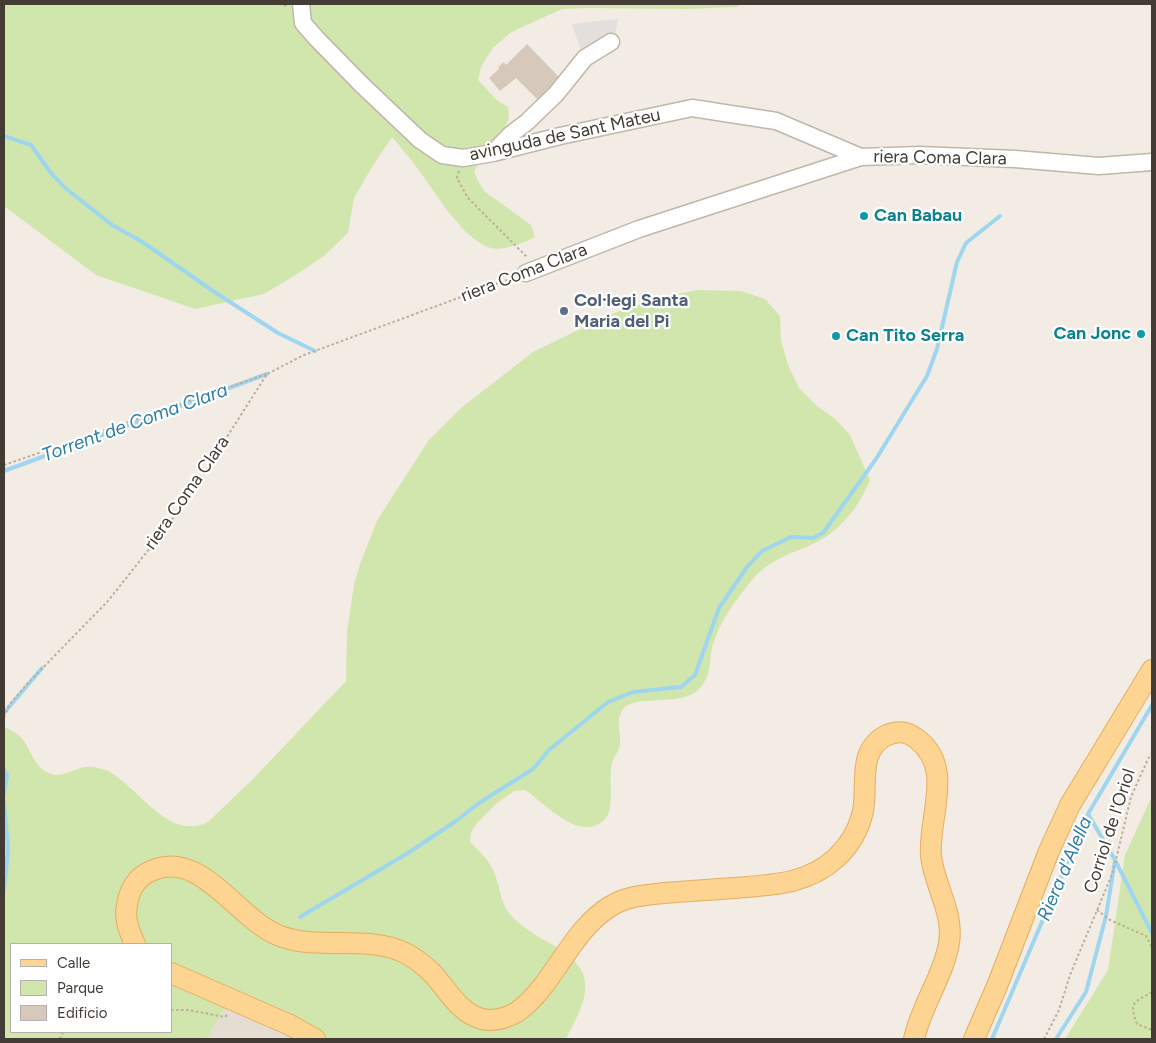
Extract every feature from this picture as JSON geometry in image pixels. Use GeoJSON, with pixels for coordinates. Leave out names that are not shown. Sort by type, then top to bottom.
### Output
{"type":"FeatureCollection","features":[{"type":"Feature","properties":{"kind":"main road"},"geometry":{"type":"LineString","coordinates":[[974,1039],[997,986],[1052,842],[1070,805],[1152,670]]}},
{"type":"Feature","properties":{"kind":"main road"},"geometry":{"type":"LineString","coordinates":[[135,943],[126,920],[126,910],[130,892],[135,883],[152,870],[177,867],[187,868],[213,883],[247,916],[272,933],[300,942],[372,945],[397,949],[420,962],[433,974],[455,1002],[465,1010],[484,1019],[494,1020],[505,1017],[524,1007],[588,924],[610,906],[620,901],[648,894],[788,883],[811,876],[837,858],[853,838],[863,812],[865,770],[867,759],[873,746],[889,734],[905,732],[912,735],[930,751],[935,762],[938,792],[933,822],[932,856],[939,887],[948,913],[950,933],[946,956],[917,1025],[914,1039]]}},
{"type":"Feature","properties":{"kind":"main road"},"geometry":{"type":"LineString","coordinates":[[172,973],[306,1032],[316,1039]]}},
{"type":"Feature","properties":{"kind":"street","name":"avinguda de Sant Mateu"},"geometry":{"type":"LineString","coordinates":[[301,4],[303,23],[369,92],[420,140],[442,155],[463,158],[493,153],[560,136],[692,108],[776,121],[861,157]]}},
{"type":"Feature","properties":{"kind":"street"},"geometry":{"type":"LineString","coordinates":[[493,153],[510,135],[527,122],[556,94],[586,58],[612,42]]}},
{"type":"Feature","properties":{"kind":"street","name":"riera Coma Clara"},"geometry":{"type":"LineString","coordinates":[[532,270],[639,229],[861,157],[918,154],[1099,166],[1152,162]]}},
{"type":"Feature","properties":{"kind":"path"},"geometry":{"type":"LineString","coordinates":[[664,4],[694,4]]}},
{"type":"Feature","properties":{"kind":"path"},"geometry":{"type":"LineString","coordinates":[[463,158],[457,178],[468,198],[532,270]]}},
{"type":"Feature","properties":{"kind":"path","name":"riera Coma Clara"},"geometry":{"type":"LineString","coordinates":[[4,717],[9,705],[42,668],[108,601],[165,529],[190,495],[266,374],[304,355],[532,270]]}},
{"type":"Feature","properties":{"kind":"path"},"geometry":{"type":"LineString","coordinates":[[4,465],[266,374]]}},
{"type":"Feature","properties":{"kind":"path","name":"Corriol de l'Oriol"},"geometry":{"type":"LineString","coordinates":[[1152,753],[1131,797],[1113,872],[1097,910],[1110,920],[1146,936],[1152,947]]}},
{"type":"Feature","properties":{"kind":"path"},"geometry":{"type":"LineString","coordinates":[[1044,1039],[1059,1010],[1070,975],[1097,910]]}},
{"type":"Feature","properties":{"kind":"path"},"geometry":{"type":"LineString","coordinates":[[1152,992],[1138,998],[1135,1002],[1133,1013],[1137,1024],[1152,1030]]}},
{"type":"Feature","properties":{"kind":"path"},"geometry":{"type":"LineString","coordinates":[[172,1010],[188,1010],[225,1017],[234,1006],[240,1003]]}},
{"type":"Feature","properties":{"kind":"shaded area"},"geometry":{"type":"Polygon","coordinates":[[[618,19],[615,37],[581,51],[572,24],[618,19]]]}},
{"type":"Feature","properties":{"kind":"shaded area"},"geometry":{"type":"Polygon","coordinates":[[[228,1003],[304,1039],[207,1039],[228,1003]]]}},
{"type":"Feature","properties":{"kind":"green space"},"geometry":{"type":"Polygon","coordinates":[[[4,4],[740,4],[737,7],[687,9],[562,9],[510,33],[493,48],[481,67],[478,80],[498,101],[508,107],[509,118],[504,129],[474,171],[484,191],[531,225],[535,237],[519,244],[496,249],[481,244],[462,228],[392,137],[354,198],[348,233],[324,256],[264,294],[195,309],[96,275],[4,206],[4,4]]]}},
{"type":"Feature","properties":{"kind":"green space"},"geometry":{"type":"Polygon","coordinates":[[[697,290],[741,291],[765,299],[780,316],[781,340],[788,365],[799,388],[817,406],[835,419],[850,435],[870,480],[861,499],[849,516],[834,531],[817,542],[774,562],[752,580],[721,624],[712,648],[709,672],[698,690],[681,698],[637,702],[623,709],[619,717],[620,745],[613,760],[611,770],[610,810],[603,821],[593,826],[583,827],[573,824],[552,811],[525,790],[514,791],[497,803],[477,823],[471,832],[470,842],[492,868],[508,912],[528,930],[567,954],[578,965],[584,975],[586,986],[584,998],[566,1039],[304,1039],[228,1003],[207,1039],[4,1039],[4,727],[20,736],[34,759],[50,774],[60,775],[85,767],[102,769],[120,779],[167,819],[180,825],[193,826],[208,822],[252,780],[346,681],[347,632],[354,585],[360,564],[377,521],[428,441],[461,408],[533,352],[611,314],[656,299],[697,290]]]}},
{"type":"Feature","properties":{"kind":"green space"},"geometry":{"type":"Polygon","coordinates":[[[1152,796],[1152,1039],[1065,1039],[1108,970],[1125,855],[1152,796]]]}},
{"type":"Feature","properties":{"kind":"building"},"geometry":{"type":"Polygon","coordinates":[[[527,44],[560,78],[538,100],[516,78],[500,91],[489,78],[499,69],[498,67],[504,62],[506,65],[527,44]]]}},
{"type":"Feature","properties":{"kind":"waterway"},"geometry":{"type":"LineString","coordinates":[[4,136],[31,145],[51,173],[64,187],[112,225],[141,241],[278,333],[315,351]]}},
{"type":"Feature","properties":{"kind":"waterway"},"geometry":{"type":"LineString","coordinates":[[300,917],[408,853],[479,803],[533,769],[549,750],[608,702],[633,692],[681,687],[695,675],[719,608],[747,567],[762,551],[791,537],[813,538],[823,533],[876,459],[927,376],[937,349],[957,262],[966,243],[1000,216]]}},
{"type":"Feature","properties":{"kind":"waterway","name":"Torrent de Coma Clara"},"geometry":{"type":"LineString","coordinates":[[4,471],[267,374]]}},
{"type":"Feature","properties":{"kind":"waterway"},"geometry":{"type":"LineString","coordinates":[[4,713],[42,668]]}},
{"type":"Feature","properties":{"kind":"waterway","name":"Riera d'Alella"},"geometry":{"type":"LineString","coordinates":[[992,1039],[1088,814],[1152,705]]}},
{"type":"Feature","properties":{"kind":"waterway"},"geometry":{"type":"LineString","coordinates":[[4,769],[7,776],[4,794]]}},
{"type":"Feature","properties":{"kind":"waterway"},"geometry":{"type":"LineString","coordinates":[[4,801],[8,850],[4,890]]}},
{"type":"Feature","properties":{"kind":"waterway"},"geometry":{"type":"LineString","coordinates":[[1056,1039],[1086,992],[1106,916],[1115,860],[1088,814]]}},
{"type":"Feature","properties":{"kind":"waterway"},"geometry":{"type":"LineString","coordinates":[[1116,862],[1152,933]]}},
{"type":"Feature","properties":{"kind":"place","name":"Can Babau"},"geometry":{"type":"Point","coordinates":[864,216]}},
{"type":"Feature","properties":{"kind":"place","name":"Col·legi Santa Maria del Pi"},"geometry":{"type":"Point","coordinates":[564,311]}},
{"type":"Feature","properties":{"kind":"place","name":"Can Jonc"},"geometry":{"type":"Point","coordinates":[1141,334]}},
{"type":"Feature","properties":{"kind":"place","name":"Can Tito Serra"},"geometry":{"type":"Point","coordinates":[836,336]}}]}
